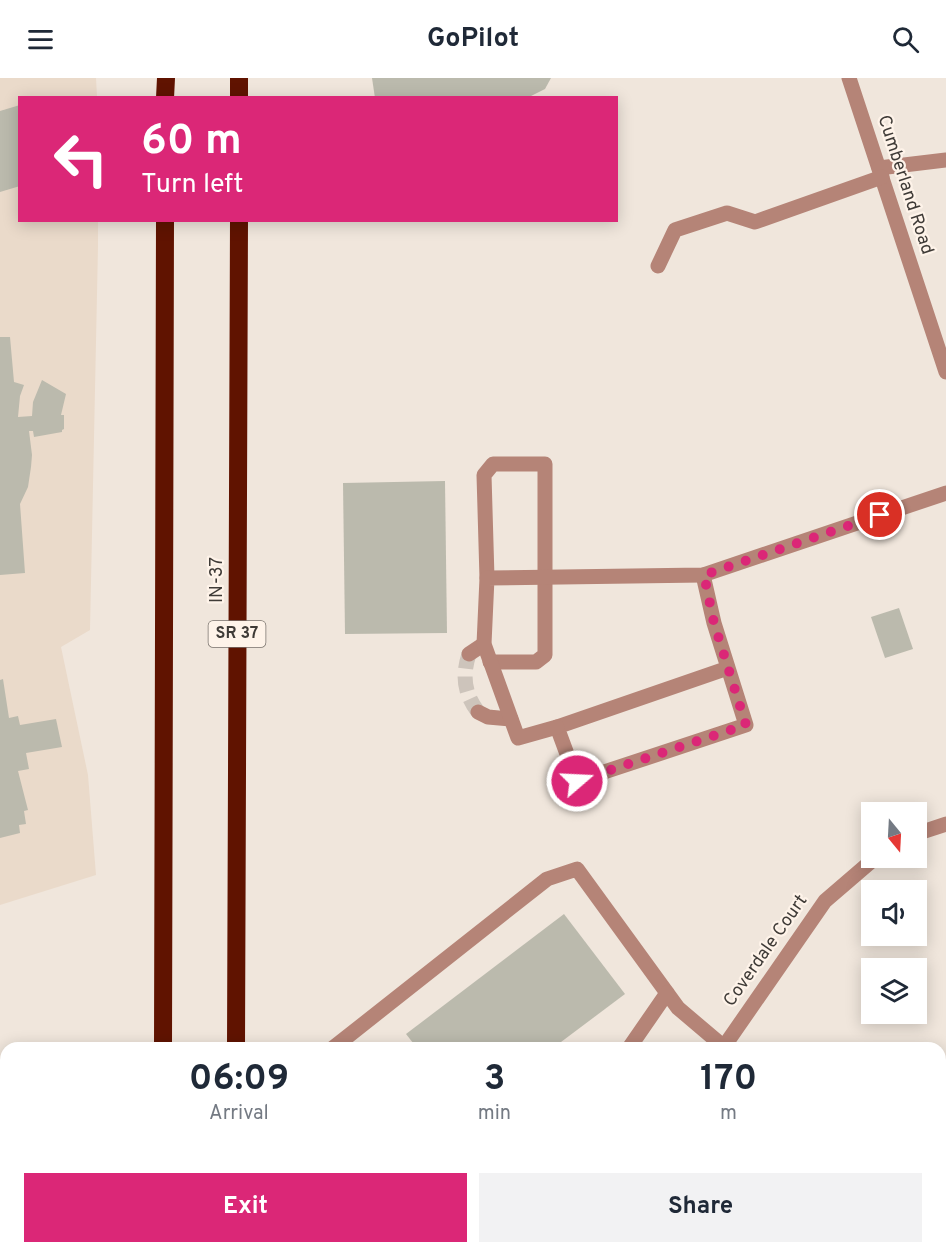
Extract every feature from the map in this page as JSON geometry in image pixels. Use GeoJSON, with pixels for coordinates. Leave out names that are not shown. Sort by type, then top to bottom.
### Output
{"type":"FeatureCollection","features":[{"type":"Feature","properties":{"kind":"highway"},"geometry":{"type":"LineString","coordinates":[[165,78],[165,96]]}},
{"type":"Feature","properties":{"kind":"highway"},"geometry":{"type":"LineString","coordinates":[[239,78],[239,96]]}},
{"type":"Feature","properties":{"kind":"highway"},"geometry":{"type":"LineString","coordinates":[[163,1042],[165,222]]}},
{"type":"Feature","properties":{"kind":"highway","name":"IN-37"},"geometry":{"type":"LineString","coordinates":[[236,1042],[239,222]]}},
{"type":"Feature","properties":{"kind":"street","name":"Cumberland Road"},"geometry":{"type":"LineString","coordinates":[[849,78],[946,372]]}},
{"type":"Feature","properties":{"kind":"street"},"geometry":{"type":"LineString","coordinates":[[658,266],[675,230],[727,213],[755,222],[880,173],[946,160]]}},
{"type":"Feature","properties":{"kind":"street"},"geometry":{"type":"LineString","coordinates":[[490,662],[536,662],[544,655],[546,576],[544,464],[506,463],[493,464],[484,475],[487,578],[484,644],[490,662],[518,738],[557,727],[728,668]]}},
{"type":"Feature","properties":{"kind":"street"},"geometry":{"type":"LineString","coordinates":[[487,578],[704,575],[946,493]]}},
{"type":"Feature","properties":{"kind":"street"},"geometry":{"type":"LineString","coordinates":[[557,727],[577,781],[746,725],[714,623],[704,575]]}},
{"type":"Feature","properties":{"kind":"street"},"geometry":{"type":"LineString","coordinates":[[469,654],[484,644]]}},
{"type":"Feature","properties":{"kind":"street"},"geometry":{"type":"LineString","coordinates":[[478,712],[488,717],[511,719]]}},
{"type":"Feature","properties":{"kind":"street"},"geometry":{"type":"LineString","coordinates":[[927,830],[946,824]]}},
{"type":"Feature","properties":{"kind":"street","name":"Coverdale Court"},"geometry":{"type":"LineString","coordinates":[[727,1042],[825,901],[863,868]]}},
{"type":"Feature","properties":{"kind":"street"},"geometry":{"type":"LineString","coordinates":[[341,1042],[547,879],[577,869],[678,1008],[716,1042]]}},
{"type":"Feature","properties":{"kind":"street"},"geometry":{"type":"LineString","coordinates":[[632,1042],[667,993]]}},
{"type":"Feature","properties":{"kind":"shaded area"},"geometry":{"type":"Polygon","coordinates":[[[0,78],[96,78],[97,96],[18,96],[18,222],[98,222],[90,630],[61,647],[88,775],[96,875],[0,905],[0,78]]]}},
{"type":"Feature","properties":{"kind":"building"},"geometry":{"type":"Polygon","coordinates":[[[372,78],[551,78],[545,89],[531,96],[375,96],[372,78]]]}},
{"type":"Feature","properties":{"kind":"building"},"geometry":{"type":"Polygon","coordinates":[[[18,106],[18,187],[0,192],[0,111],[18,106]]]}},
{"type":"Feature","properties":{"kind":"building"},"geometry":{"type":"Polygon","coordinates":[[[0,337],[10,337],[14,382],[24,385],[20,396],[18,417],[32,416],[33,402],[42,380],[66,394],[61,415],[64,415],[62,432],[34,437],[33,431],[29,431],[31,467],[28,487],[20,504],[25,573],[0,575],[0,337]]]}},
{"type":"Feature","properties":{"kind":"building"},"geometry":{"type":"Polygon","coordinates":[[[445,481],[447,633],[345,634],[343,483],[445,481]]]}},
{"type":"Feature","properties":{"kind":"building"},"geometry":{"type":"Polygon","coordinates":[[[899,608],[913,649],[885,658],[871,617],[899,608]]]}},
{"type":"Feature","properties":{"kind":"building"},"geometry":{"type":"Polygon","coordinates":[[[3,679],[9,718],[18,716],[20,725],[56,719],[62,747],[26,753],[29,769],[18,771],[28,810],[24,811],[26,824],[19,825],[20,833],[0,838],[0,680],[3,679]]]}},
{"type":"Feature","properties":{"kind":"building"},"geometry":{"type":"Polygon","coordinates":[[[564,914],[625,994],[561,1042],[412,1042],[406,1034],[564,914]]]}},
{"type":"Feature","properties":{"kind":"tunnel"},"geometry":{"type":"LineString","coordinates":[[469,654],[465,670],[467,691],[478,712]]}},
{"type":"Feature","properties":{"kind":"route"},"geometry":{"type":"LineString","coordinates":[[577,781],[746,725],[714,623],[704,575],[880,515]]}}]}
